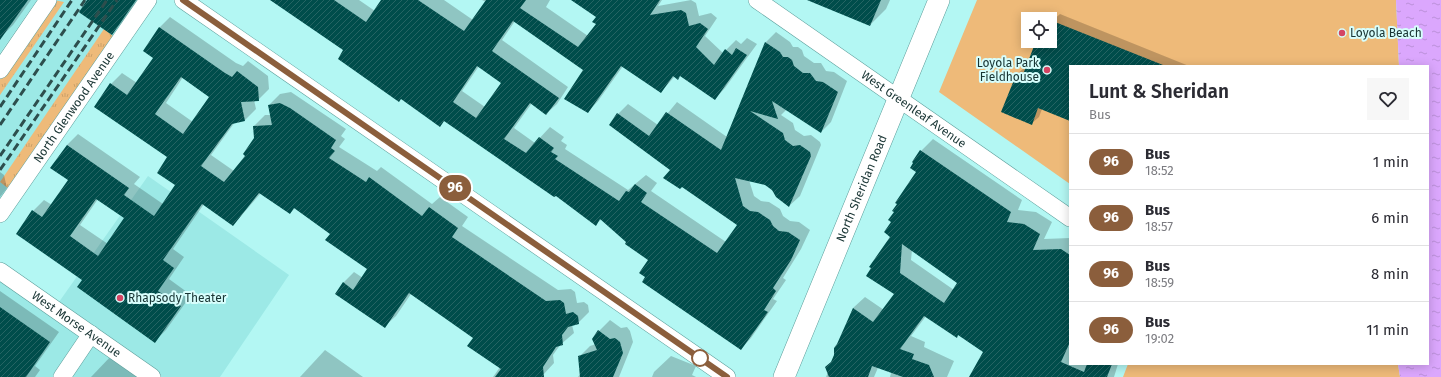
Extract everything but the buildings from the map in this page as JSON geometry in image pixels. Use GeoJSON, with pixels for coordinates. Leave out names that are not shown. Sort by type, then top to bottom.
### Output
{"type":"FeatureCollection","features":[{"type":"Feature","properties":{"kind":"main road","name":"North Sheridan Road"},"geometry":{"type":"LineString","coordinates":[[784,377],[939,0]]}},
{"type":"Feature","properties":{"kind":"street"},"geometry":{"type":"LineString","coordinates":[[0,70],[48,0]]}},
{"type":"Feature","properties":{"kind":"street","name":"North Glenwood Avenue"},"geometry":{"type":"LineString","coordinates":[[0,214],[148,0]]}},
{"type":"Feature","properties":{"kind":"street"},"geometry":{"type":"LineString","coordinates":[[183,0],[727,377]]}},
{"type":"Feature","properties":{"kind":"street","name":"West Greenleaf Avenue"},"geometry":{"type":"LineString","coordinates":[[757,0],[1069,217]]}},
{"type":"Feature","properties":{"kind":"street","name":"West Morse Avenue"},"geometry":{"type":"LineString","coordinates":[[0,271],[152,377]]}},
{"type":"Feature","properties":{"kind":"street"},"geometry":{"type":"LineString","coordinates":[[62,377],[91,334]]}},
{"type":"Feature","properties":{"kind":"shaded area"},"geometry":{"type":"Polygon","coordinates":[[[0,0],[37,0],[0,53],[0,0]]]}},
{"type":"Feature","properties":{"kind":"shaded area"},"geometry":{"type":"Polygon","coordinates":[[[54,0],[138,0],[0,202],[0,79],[54,0]]]}},
{"type":"Feature","properties":{"kind":"shaded area"},"geometry":{"type":"Polygon","coordinates":[[[148,176],[289,275],[220,377],[28,377],[0,358],[0,271],[54,309],[148,176]]]}},
{"type":"Feature","properties":{"kind":"green space"},"geometry":{"type":"Polygon","coordinates":[[[54,0],[64,2],[0,95],[0,79],[54,0]]]}},
{"type":"Feature","properties":{"kind":"green space"},"geometry":{"type":"Polygon","coordinates":[[[977,0],[1396,0],[1399,65],[1069,65],[1069,183],[939,92],[977,0]]]}},
{"type":"Feature","properties":{"kind":"green space"},"geometry":{"type":"Polygon","coordinates":[[[104,29],[113,36],[9,189],[0,182],[104,29]]]}},
{"type":"Feature","properties":{"kind":"green space"},"geometry":{"type":"Polygon","coordinates":[[[1128,365],[1398,365],[1400,377],[1123,377],[1128,365]]]}},
{"type":"Feature","properties":{"kind":"water"},"geometry":{"type":"Polygon","coordinates":[[[1396,0],[1441,0],[1441,377],[1400,377],[1398,365],[1429,365],[1429,65],[1399,65],[1396,0]]]}},
{"type":"Feature","properties":{"kind":"railway"},"geometry":{"type":"LineString","coordinates":[[0,107],[72,0]]}},
{"type":"Feature","properties":{"kind":"railway"},"geometry":{"type":"LineString","coordinates":[[0,125],[85,0]]}},
{"type":"Feature","properties":{"kind":"railway"},"geometry":{"type":"LineString","coordinates":[[0,156],[107,0]]}},
{"type":"Feature","properties":{"kind":"railway"},"geometry":{"type":"LineString","coordinates":[[0,170],[117,0]]}},
{"type":"Feature","properties":{"kind":"bus line","name":"96"},"geometry":{"type":"LineString","coordinates":[[183,0],[727,377]]}},
{"type":"Feature","properties":{"kind":"place","name":"Loyola Beach"},"geometry":{"type":"Point","coordinates":[1342,33]}},
{"type":"Feature","properties":{"kind":"place","name":"Loyola Park Fieldhouse"},"geometry":{"type":"Point","coordinates":[1047,70]}},
{"type":"Feature","properties":{"kind":"place","name":"Rhapsody Theater"},"geometry":{"type":"Point","coordinates":[120,298]}}]}
